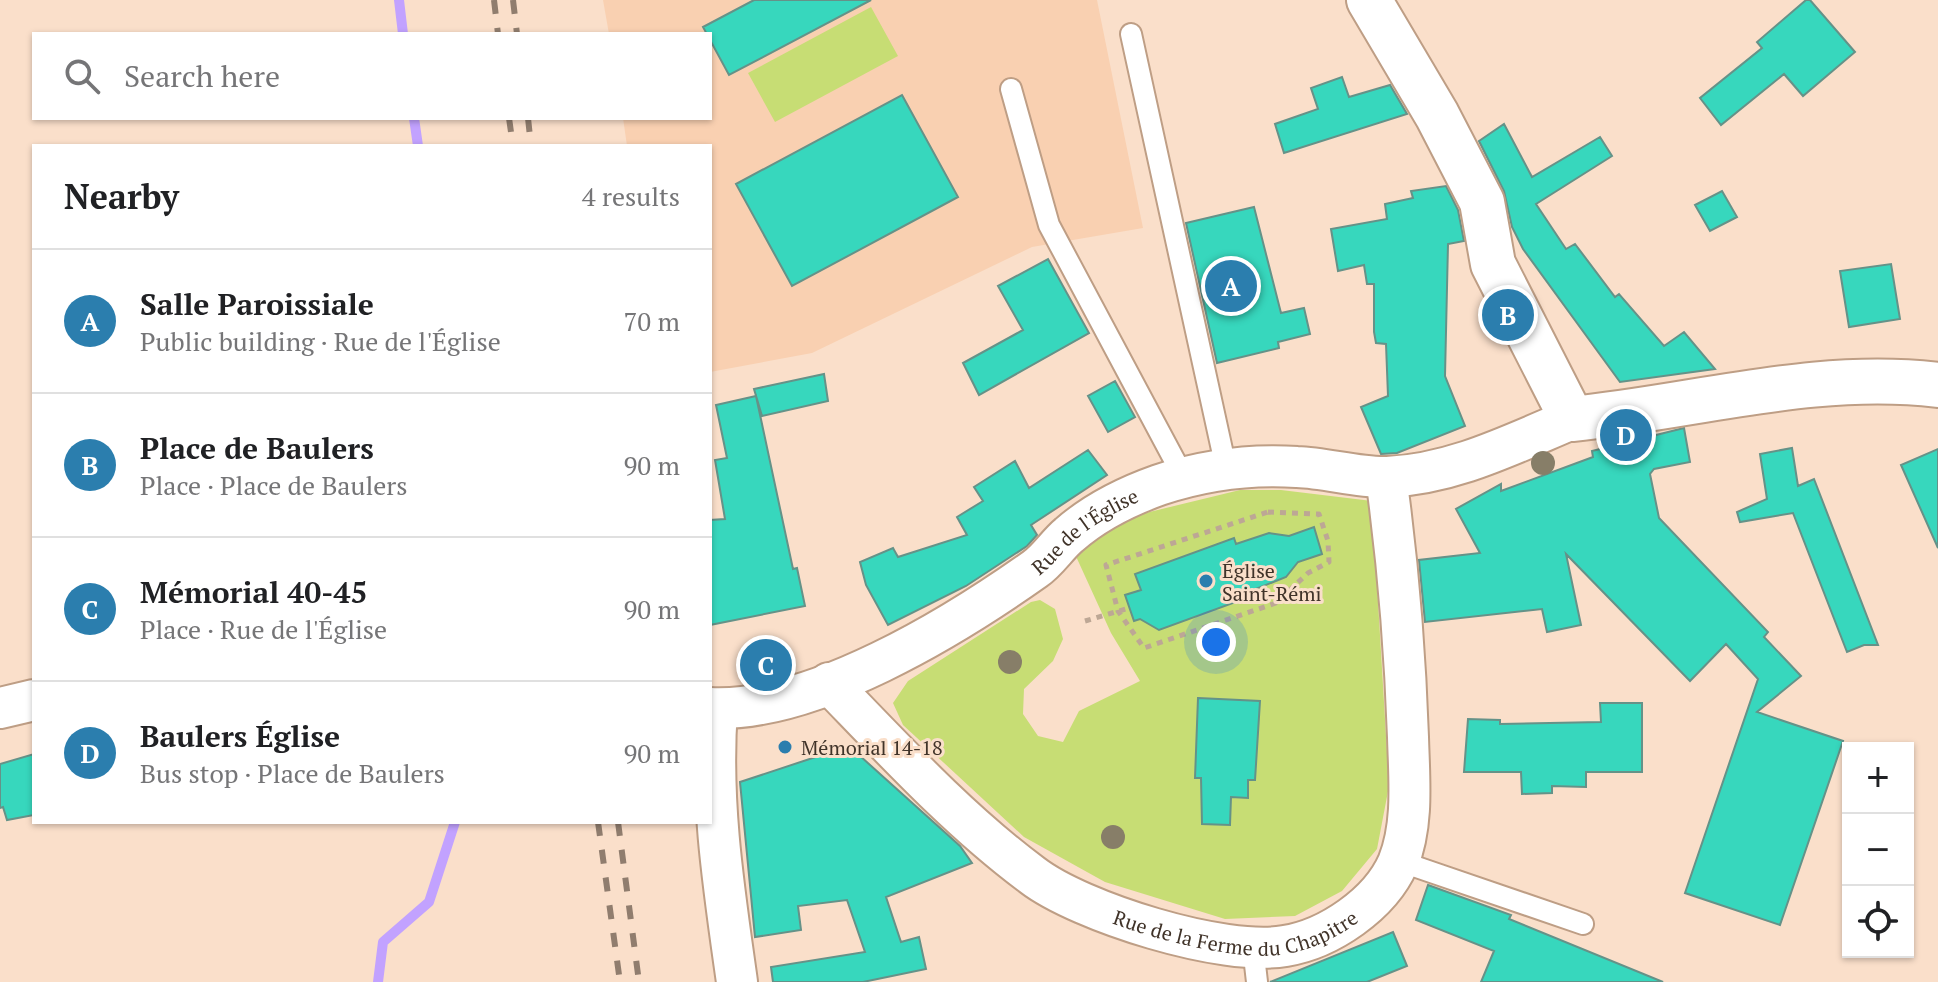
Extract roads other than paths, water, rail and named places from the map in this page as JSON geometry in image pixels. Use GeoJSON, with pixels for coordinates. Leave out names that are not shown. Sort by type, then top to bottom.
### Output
{"type":"FeatureCollection","features":[{"type":"Feature","properties":{"kind":"street"},"geometry":{"type":"LineString","coordinates":[[1369,0],[1437,115],[1482,202],[1493,264],[1572,419]]}},
{"type":"Feature","properties":{"kind":"street"},"geometry":{"type":"LineString","coordinates":[[1464,463],[1572,419],[1634,413],[1818,383],[1897,380],[1938,385]]}},
{"type":"Feature","properties":{"kind":"street","name":"Rue de l'Église"},"geometry":{"type":"LineString","coordinates":[[714,708],[782,700],[903,650],[980,606],[1038,567],[1070,534],[1122,500],[1184,478],[1226,468],[1297,467],[1386,477],[1464,463]]}},
{"type":"Feature","properties":{"kind":"street","name":"Rue de la Ferme du Chapitre"},"geometry":{"type":"LineString","coordinates":[[1397,558],[1413,510],[1464,463]]}},
{"type":"Feature","properties":{"kind":"street","name":"Rue de la Ferme du Chapitre"},"geometry":{"type":"LineString","coordinates":[[829,683],[963,815],[1032,876],[1059,892],[1117,917],[1223,944],[1255,965],[1286,946],[1353,916],[1383,888],[1399,861],[1410,805],[1397,558],[1386,477]]}},
{"type":"Feature","properties":{"kind":"street"},"geometry":{"type":"LineString","coordinates":[[0,708],[32,700]]}},
{"type":"Feature","properties":{"kind":"street"},"geometry":{"type":"LineString","coordinates":[[714,708],[717,849],[737,982]]}},
{"type":"Feature","properties":{"kind":"lane"},"geometry":{"type":"LineString","coordinates":[[1131,34],[1226,468]]}},
{"type":"Feature","properties":{"kind":"lane"},"geometry":{"type":"LineString","coordinates":[[1011,89],[1049,225],[1184,478]]}},
{"type":"Feature","properties":{"kind":"lane"},"geometry":{"type":"LineString","coordinates":[[1399,861],[1583,924]]}},
{"type":"Feature","properties":{"kind":"waterway"},"geometry":{"type":"LineString","coordinates":[[399,0],[403,32]]}},
{"type":"Feature","properties":{"kind":"waterway"},"geometry":{"type":"LineString","coordinates":[[414,120],[418,144]]}},
{"type":"Feature","properties":{"kind":"waterway"},"geometry":{"type":"LineString","coordinates":[[378,982],[383,942],[429,902],[454,824]]}},
{"type":"Feature","properties":{"kind":"railway"},"geometry":{"type":"LineString","coordinates":[[494,0],[498,32]]}},
{"type":"Feature","properties":{"kind":"railway"},"geometry":{"type":"LineString","coordinates":[[513,0],[517,32]]}},
{"type":"Feature","properties":{"kind":"railway"},"geometry":{"type":"LineString","coordinates":[[509,120],[513,144]]}},
{"type":"Feature","properties":{"kind":"railway"},"geometry":{"type":"LineString","coordinates":[[528,120],[531,144]]}},
{"type":"Feature","properties":{"kind":"railway"},"geometry":{"type":"LineString","coordinates":[[598,824],[620,982]]}},
{"type":"Feature","properties":{"kind":"railway"},"geometry":{"type":"LineString","coordinates":[[618,824],[639,982]]}},
{"type":"Feature","properties":{"kind":"place","name":"Salle Paroissiale"},"geometry":{"type":"Point","coordinates":[1231,286]}},
{"type":"Feature","properties":{"kind":"place","name":"Place de Baulers"},"geometry":{"type":"Point","coordinates":[1508,315]}},
{"type":"Feature","properties":{"kind":"place","name":"Baulers Église"},"geometry":{"type":"Point","coordinates":[1626,435]}},
{"type":"Feature","properties":{"kind":"place","name":"Église Saint-Rémi"},"geometry":{"type":"Point","coordinates":[1206,581]}},
{"type":"Feature","properties":{"kind":"place","name":"Mémorial 40-45"},"geometry":{"type":"Point","coordinates":[766,665]}},
{"type":"Feature","properties":{"kind":"place","name":"Mémorial 14-18"},"geometry":{"type":"Point","coordinates":[785,747]}}]}
